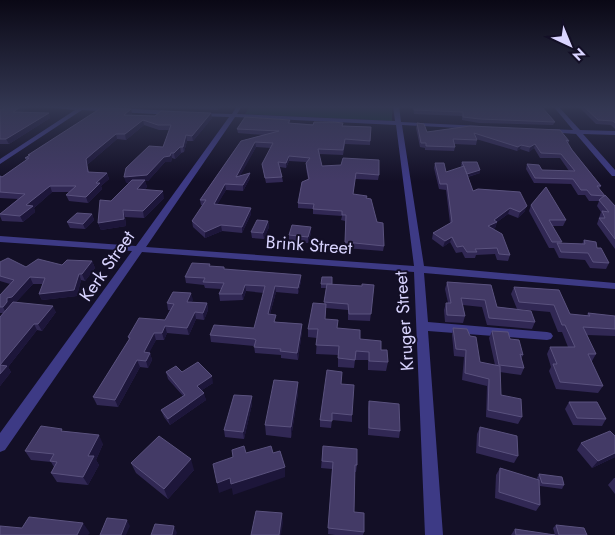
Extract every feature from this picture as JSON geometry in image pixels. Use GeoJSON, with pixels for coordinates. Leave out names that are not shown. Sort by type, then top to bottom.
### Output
{"type":"FeatureCollection","features":[{"type":"Feature","properties":{"kind":"street"},"geometry":{"type":"LineString","coordinates":[[0,162],[46,131]]}},
{"type":"Feature","properties":{"kind":"street","name":"Kerk Street"},"geometry":{"type":"LineString","coordinates":[[0,445],[223,131]]}},
{"type":"Feature","properties":{"kind":"street","name":"Kruger Street"},"geometry":{"type":"LineString","coordinates":[[399,131],[419,269],[434,535]]}},
{"type":"Feature","properties":{"kind":"street"},"geometry":{"type":"LineString","coordinates":[[558,131],[615,134]]}},
{"type":"Feature","properties":{"kind":"street"},"geometry":{"type":"LineString","coordinates":[[578,132],[615,174]]}},
{"type":"Feature","properties":{"kind":"street","name":"Brink Street"},"geometry":{"type":"LineString","coordinates":[[0,239],[419,269],[615,286]]}},
{"type":"Feature","properties":{"kind":"street"},"geometry":{"type":"LineString","coordinates":[[422,326],[547,336]]}},
{"type":"Feature","properties":{"kind":"building"},"geometry":{"type":"Polygon","coordinates":[[[0,131],[19,131],[6,139],[0,139],[0,131]]]}},
{"type":"Feature","properties":{"kind":"building"},"geometry":{"type":"Polygon","coordinates":[[[65,131],[129,131],[125,134],[116,134],[86,159],[88,172],[107,173],[96,183],[100,183],[86,197],[66,195],[76,186],[50,186],[26,205],[33,206],[20,216],[0,214],[25,194],[0,192],[0,176],[2,177],[29,158],[25,158],[30,155],[28,155],[65,131]]]}},
{"type":"Feature","properties":{"kind":"building"},"geometry":{"type":"Polygon","coordinates":[[[169,131],[196,131],[192,136],[186,135],[183,147],[171,153],[170,156],[164,157],[147,175],[124,177],[126,168],[149,146],[163,147],[169,131]]]}},
{"type":"Feature","properties":{"kind":"building"},"geometry":{"type":"Polygon","coordinates":[[[279,131],[371,131],[370,141],[345,139],[343,150],[318,149],[322,166],[341,165],[343,158],[379,160],[379,175],[356,173],[353,194],[367,196],[366,198],[371,199],[377,222],[383,223],[384,246],[345,242],[346,215],[342,215],[342,211],[313,209],[314,204],[298,203],[302,182],[309,179],[306,163],[310,158],[289,156],[286,163],[278,162],[282,177],[265,178],[262,164],[273,143],[255,142],[236,177],[250,173],[243,185],[225,184],[214,204],[251,208],[242,227],[221,225],[205,232],[192,221],[206,200],[200,200],[241,141],[279,131]]]}},
{"type":"Feature","properties":{"kind":"building"},"geometry":{"type":"Polygon","coordinates":[[[419,131],[561,131],[569,141],[566,140],[572,150],[601,186],[597,186],[605,196],[591,195],[587,190],[581,190],[573,179],[535,178],[527,164],[539,165],[542,170],[575,171],[561,154],[541,153],[535,144],[530,147],[521,145],[518,147],[474,133],[477,140],[453,139],[455,147],[426,146],[426,143],[421,143],[419,131]]]}},
{"type":"Feature","properties":{"kind":"building"},"geometry":{"type":"Polygon","coordinates":[[[462,162],[477,162],[480,170],[467,174],[462,162]]]}},
{"type":"Feature","properties":{"kind":"building"},"geometry":{"type":"Polygon","coordinates":[[[435,163],[444,163],[446,172],[464,166],[473,191],[478,189],[520,192],[527,206],[520,212],[510,208],[494,220],[497,222],[488,226],[502,234],[510,255],[499,254],[497,248],[475,249],[477,252],[467,252],[463,246],[457,247],[452,237],[445,241],[433,233],[452,222],[447,184],[440,184],[435,163]]]}},
{"type":"Feature","properties":{"kind":"building"},"geometry":{"type":"Polygon","coordinates":[[[132,180],[145,180],[137,189],[163,191],[143,211],[123,210],[124,219],[98,223],[100,200],[111,201],[132,180]]]}},
{"type":"Feature","properties":{"kind":"building"},"geometry":{"type":"Polygon","coordinates":[[[546,187],[566,220],[549,220],[562,242],[552,242],[531,205],[546,187]]]}},
{"type":"Feature","properties":{"kind":"building"},"geometry":{"type":"Polygon","coordinates":[[[605,195],[615,206],[615,239],[599,218],[605,218],[602,211],[609,212],[599,200],[605,195]]]}},
{"type":"Feature","properties":{"kind":"building"},"geometry":{"type":"Polygon","coordinates":[[[77,213],[92,214],[83,224],[67,222],[77,213]]]}},
{"type":"Feature","properties":{"kind":"building"},"geometry":{"type":"Polygon","coordinates":[[[257,220],[268,221],[263,233],[251,232],[257,220]]]}},
{"type":"Feature","properties":{"kind":"building"},"geometry":{"type":"Polygon","coordinates":[[[292,225],[311,227],[308,237],[289,235],[292,225]]]}},
{"type":"Feature","properties":{"kind":"building"},"geometry":{"type":"Polygon","coordinates":[[[584,240],[596,242],[597,248],[601,248],[609,263],[593,262],[588,253],[561,252],[557,243],[585,244],[584,240]]]}},
{"type":"Feature","properties":{"kind":"building"},"geometry":{"type":"Polygon","coordinates":[[[8,258],[26,267],[38,259],[62,265],[67,260],[92,261],[82,274],[79,274],[74,290],[39,294],[45,278],[30,277],[12,297],[7,298],[7,302],[3,307],[0,307],[0,295],[14,280],[0,276],[0,262],[8,258]]]}},
{"type":"Feature","properties":{"kind":"building"},"geometry":{"type":"Polygon","coordinates":[[[192,263],[210,264],[209,266],[224,267],[224,269],[301,275],[298,288],[275,286],[268,314],[276,315],[274,322],[302,324],[297,353],[280,351],[281,349],[254,347],[256,340],[254,339],[210,335],[214,325],[254,328],[265,286],[245,285],[242,294],[219,294],[224,283],[203,282],[205,278],[185,277],[192,263]]]}},
{"type":"Feature","properties":{"kind":"building"},"geometry":{"type":"Polygon","coordinates":[[[322,277],[332,277],[332,284],[321,284],[322,277]]]}},
{"type":"Feature","properties":{"kind":"building"},"geometry":{"type":"Polygon","coordinates":[[[447,282],[491,285],[497,307],[531,311],[535,322],[489,318],[485,300],[461,298],[465,316],[447,315],[446,303],[451,303],[447,282]]]}},
{"type":"Feature","properties":{"kind":"building"},"geometry":{"type":"Polygon","coordinates":[[[327,284],[374,285],[371,314],[349,314],[348,304],[324,302],[327,284]]]}},
{"type":"Feature","properties":{"kind":"building"},"geometry":{"type":"Polygon","coordinates":[[[514,287],[559,290],[570,314],[590,316],[588,313],[615,316],[615,329],[583,327],[596,354],[588,354],[603,386],[560,382],[553,364],[557,364],[550,347],[575,347],[565,325],[562,325],[554,305],[519,302],[514,287]]]}},
{"type":"Feature","properties":{"kind":"building"},"geometry":{"type":"Polygon","coordinates":[[[173,292],[191,293],[187,302],[207,303],[203,313],[195,312],[187,328],[165,326],[162,333],[154,333],[144,352],[150,353],[146,361],[137,360],[115,400],[93,397],[130,338],[128,337],[139,318],[165,320],[174,304],[167,303],[173,292]]]}},
{"type":"Feature","properties":{"kind":"building"},"geometry":{"type":"Polygon","coordinates":[[[13,302],[53,306],[38,324],[34,324],[0,365],[0,317],[13,302]]]}},
{"type":"Feature","properties":{"kind":"building"},"geometry":{"type":"Polygon","coordinates":[[[313,303],[326,304],[325,319],[338,320],[337,328],[360,330],[360,339],[381,341],[381,350],[387,350],[388,362],[369,361],[369,352],[356,351],[355,360],[338,358],[339,346],[316,345],[318,329],[308,329],[313,303]]]}},
{"type":"Feature","properties":{"kind":"building"},"geometry":{"type":"Polygon","coordinates":[[[453,328],[467,329],[470,336],[476,337],[480,362],[500,366],[501,395],[521,399],[522,417],[488,410],[489,379],[465,373],[466,350],[456,349],[453,328]]]}},
{"type":"Feature","properties":{"kind":"building"},"geometry":{"type":"Polygon","coordinates":[[[492,331],[508,332],[510,339],[519,340],[524,368],[499,365],[492,331]]]}},
{"type":"Feature","properties":{"kind":"building"},"geometry":{"type":"Polygon","coordinates":[[[198,362],[212,376],[197,386],[204,393],[168,419],[161,410],[185,395],[166,372],[176,366],[182,372],[198,362]]]}},
{"type":"Feature","properties":{"kind":"building"},"geometry":{"type":"Polygon","coordinates":[[[0,365],[7,366],[0,374],[0,365]]]}},
{"type":"Feature","properties":{"kind":"building"},"geometry":{"type":"Polygon","coordinates":[[[327,370],[342,372],[341,384],[354,385],[352,415],[332,413],[332,421],[320,420],[327,370]]]}},
{"type":"Feature","properties":{"kind":"building"},"geometry":{"type":"Polygon","coordinates":[[[274,380],[298,382],[291,427],[265,425],[274,380]]]}},
{"type":"Feature","properties":{"kind":"building"},"geometry":{"type":"Polygon","coordinates":[[[234,395],[252,396],[243,432],[224,430],[234,395]]]}},
{"type":"Feature","properties":{"kind":"building"},"geometry":{"type":"Polygon","coordinates":[[[369,401],[399,404],[400,431],[369,428],[369,401]]]}},
{"type":"Feature","properties":{"kind":"building"},"geometry":{"type":"Polygon","coordinates":[[[569,402],[597,402],[606,419],[577,418],[569,402]]]}},
{"type":"Feature","properties":{"kind":"building"},"geometry":{"type":"Polygon","coordinates":[[[41,426],[62,429],[61,431],[99,435],[88,456],[94,456],[83,477],[51,473],[57,462],[50,461],[54,454],[25,451],[41,426]]]}},
{"type":"Feature","properties":{"kind":"building"},"geometry":{"type":"Polygon","coordinates":[[[480,427],[517,436],[518,456],[479,446],[480,427]]]}},
{"type":"Feature","properties":{"kind":"building"},"geometry":{"type":"Polygon","coordinates":[[[610,431],[615,436],[615,453],[598,461],[581,443],[610,431]]]}},
{"type":"Feature","properties":{"kind":"building"},"geometry":{"type":"Polygon","coordinates":[[[159,436],[191,459],[164,489],[131,463],[159,436]]]}},
{"type":"Feature","properties":{"kind":"building"},"geometry":{"type":"Polygon","coordinates":[[[244,446],[246,453],[271,446],[273,453],[280,451],[285,467],[231,484],[230,478],[217,483],[213,464],[233,457],[232,450],[244,446]]]}},
{"type":"Feature","properties":{"kind":"building"},"geometry":{"type":"Polygon","coordinates":[[[323,446],[357,449],[354,512],[364,513],[364,532],[328,528],[333,462],[322,461],[323,446]]]}},
{"type":"Feature","properties":{"kind":"building"},"geometry":{"type":"Polygon","coordinates":[[[500,468],[539,480],[540,505],[499,492],[500,468]]]}},
{"type":"Feature","properties":{"kind":"building"},"geometry":{"type":"Polygon","coordinates":[[[539,474],[562,477],[564,485],[542,483],[539,474]]]}},
{"type":"Feature","properties":{"kind":"building"},"geometry":{"type":"Polygon","coordinates":[[[256,511],[282,513],[279,535],[251,535],[256,511]]]}},
{"type":"Feature","properties":{"kind":"building"},"geometry":{"type":"Polygon","coordinates":[[[29,517],[83,523],[77,535],[0,535],[0,526],[22,528],[29,517]]]}},
{"type":"Feature","properties":{"kind":"building"},"geometry":{"type":"Polygon","coordinates":[[[107,518],[127,520],[121,535],[100,535],[107,518]]]}},
{"type":"Feature","properties":{"kind":"building"},"geometry":{"type":"Polygon","coordinates":[[[155,524],[174,526],[172,535],[151,535],[155,524]]]}},
{"type":"Feature","properties":{"kind":"building"},"geometry":{"type":"Polygon","coordinates":[[[556,525],[584,528],[587,535],[559,535],[556,525]]]}},
{"type":"Feature","properties":{"kind":"building"},"geometry":{"type":"Polygon","coordinates":[[[515,529],[555,535],[516,535],[515,529]]]}}]}
